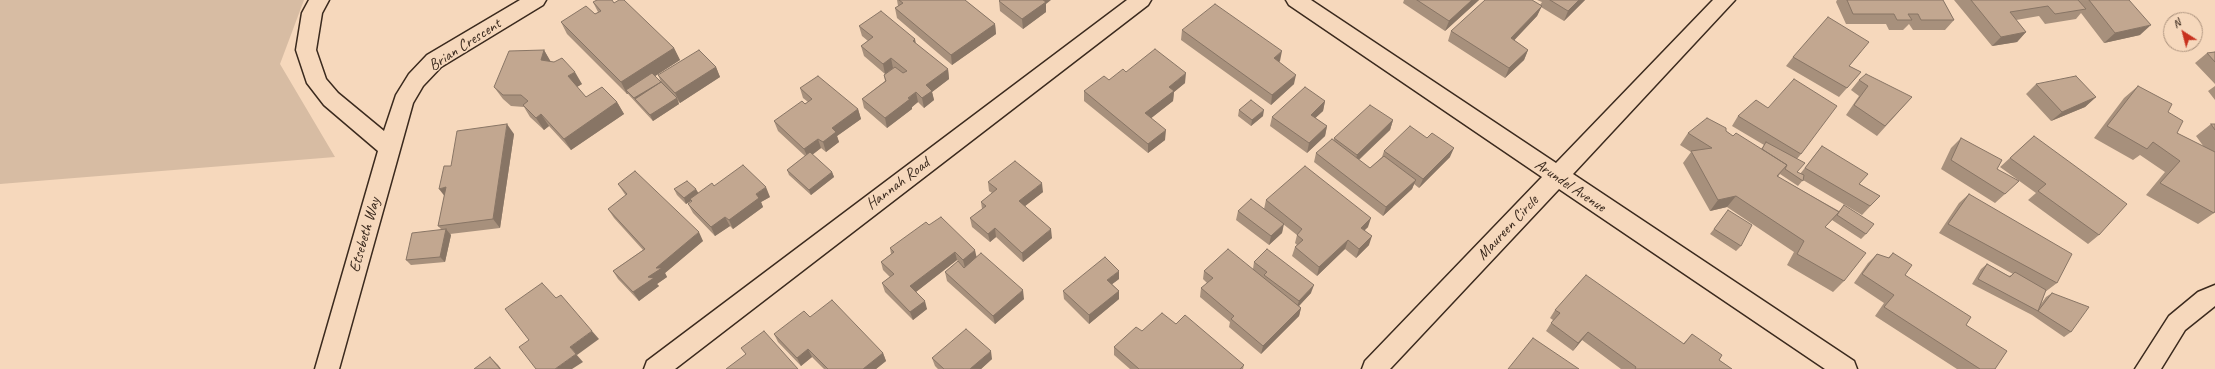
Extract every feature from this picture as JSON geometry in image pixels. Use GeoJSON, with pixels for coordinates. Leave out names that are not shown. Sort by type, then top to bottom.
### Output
{"type":"FeatureCollection","features":[{"type":"Feature","properties":{"kind":"street"},"geometry":{"type":"LineString","coordinates":[[319,0],[312,13],[306,50],[317,82],[331,99],[389,148]]}},
{"type":"Feature","properties":{"kind":"street","name":"Brian Crescent"},"geometry":{"type":"LineString","coordinates":[[403,101],[416,80],[434,61],[536,0]]}},
{"type":"Feature","properties":{"kind":"street","name":"Hannah Road"},"geometry":{"type":"LineString","coordinates":[[656,369],[1141,0]]}},
{"type":"Feature","properties":{"kind":"street","name":"Arundel Avenue"},"geometry":{"type":"LineString","coordinates":[[1296,0],[1556,177],[1845,369]]}},
{"type":"Feature","properties":{"kind":"street","name":"Maureen Circle"},"geometry":{"type":"LineString","coordinates":[[1374,369],[1725,0]]}},
{"type":"Feature","properties":{"kind":"street","name":"Etsebeth Way"},"geometry":{"type":"LineString","coordinates":[[327,369],[403,101]]}},
{"type":"Feature","properties":{"kind":"street"},"geometry":{"type":"LineString","coordinates":[[2147,369],[2177,323],[2206,299],[2215,295]]}},
{"type":"Feature","properties":{"kind":"shaded area"},"geometry":{"type":"Polygon","coordinates":[[[0,0],[304,0],[280,64],[335,157],[0,184],[0,0]]]}},
{"type":"Feature","properties":{"kind":"building"},"geometry":{"type":"Polygon","coordinates":[[[597,0],[612,0],[614,3],[619,0],[624,0],[674,48],[621,82],[561,22],[586,6],[595,14],[601,11],[593,2],[597,0]]]}},
{"type":"Feature","properties":{"kind":"building"},"geometry":{"type":"Polygon","coordinates":[[[899,0],[965,0],[995,24],[951,55],[895,8],[903,3],[899,0]]]}},
{"type":"Feature","properties":{"kind":"building"},"geometry":{"type":"Polygon","coordinates":[[[1043,0],[1046,2],[1022,19],[999,1],[1043,0]]]}},
{"type":"Feature","properties":{"kind":"building"},"geometry":{"type":"Polygon","coordinates":[[[1417,0],[1472,0],[1449,21],[1417,0]]]}},
{"type":"Feature","properties":{"kind":"building"},"geometry":{"type":"Polygon","coordinates":[[[1485,0],[1532,0],[1542,6],[1511,38],[1528,50],[1509,68],[1451,31],[1485,0]]]}},
{"type":"Feature","properties":{"kind":"building"},"geometry":{"type":"Polygon","coordinates":[[[1550,0],[1579,0],[1568,11],[1550,0]]]}},
{"type":"Feature","properties":{"kind":"building"},"geometry":{"type":"Polygon","coordinates":[[[1847,0],[1943,0],[1954,20],[1921,20],[1918,14],[1908,14],[1912,20],[1897,20],[1894,14],[1853,14],[1847,0]]]}},
{"type":"Feature","properties":{"kind":"building"},"geometry":{"type":"Polygon","coordinates":[[[1971,0],[2078,0],[2086,9],[2055,14],[2048,6],[2010,12],[2026,32],[2001,37],[1971,0]]]}},
{"type":"Feature","properties":{"kind":"building"},"geometry":{"type":"Polygon","coordinates":[[[2089,0],[2129,0],[2151,25],[2115,33],[2089,0]]]}},
{"type":"Feature","properties":{"kind":"building"},"geometry":{"type":"Polygon","coordinates":[[[1215,4],[1282,51],[1274,58],[1296,75],[1272,95],[1182,30],[1215,4]]]}},
{"type":"Feature","properties":{"kind":"building"},"geometry":{"type":"Polygon","coordinates":[[[881,11],[915,39],[913,41],[948,69],[926,85],[932,91],[922,98],[916,92],[908,98],[910,99],[885,118],[862,99],[886,81],[884,75],[895,67],[903,73],[907,71],[891,58],[883,64],[861,46],[873,37],[859,26],[881,11]]]}},
{"type":"Feature","properties":{"kind":"building"},"geometry":{"type":"Polygon","coordinates":[[[1828,17],[1869,42],[1849,66],[1861,72],[1847,88],[1793,57],[1828,17]]]}},
{"type":"Feature","properties":{"kind":"building"},"geometry":{"type":"Polygon","coordinates":[[[1155,49],[1186,73],[1169,87],[1174,91],[1145,113],[1166,130],[1148,144],[1084,91],[1104,76],[1109,80],[1123,69],[1126,72],[1155,49]]]}},
{"type":"Feature","properties":{"kind":"building"},"geometry":{"type":"Polygon","coordinates":[[[544,50],[541,60],[554,62],[562,58],[575,72],[568,76],[586,97],[602,87],[617,102],[564,139],[541,114],[536,118],[523,105],[528,101],[521,95],[503,95],[494,87],[509,51],[544,50]]]}},
{"type":"Feature","properties":{"kind":"building"},"geometry":{"type":"Polygon","coordinates":[[[699,50],[716,67],[675,93],[658,75],[699,50]]]}},
{"type":"Feature","properties":{"kind":"building"},"geometry":{"type":"Polygon","coordinates":[[[2215,52],[2215,62],[2207,53],[2215,52]]]}},
{"type":"Feature","properties":{"kind":"building"},"geometry":{"type":"Polygon","coordinates":[[[652,73],[661,82],[634,98],[626,90],[652,73]]]}},
{"type":"Feature","properties":{"kind":"building"},"geometry":{"type":"Polygon","coordinates":[[[1866,74],[1912,97],[1885,126],[1854,105],[1868,86],[1859,80],[1866,74]]]}},
{"type":"Feature","properties":{"kind":"building"},"geometry":{"type":"Polygon","coordinates":[[[818,76],[858,109],[832,128],[836,132],[823,142],[818,139],[804,149],[774,121],[802,101],[805,104],[812,99],[800,88],[818,76]]]}},
{"type":"Feature","properties":{"kind":"building"},"geometry":{"type":"Polygon","coordinates":[[[2076,76],[2096,97],[2062,112],[2036,84],[2076,76]]]}},
{"type":"Feature","properties":{"kind":"building"},"geometry":{"type":"Polygon","coordinates":[[[1794,79],[1837,106],[1801,154],[1738,116],[1756,100],[1768,108],[1794,79]]]}},
{"type":"Feature","properties":{"kind":"building"},"geometry":{"type":"Polygon","coordinates":[[[661,82],[677,98],[650,115],[635,99],[661,82]]]}},
{"type":"Feature","properties":{"kind":"building"},"geometry":{"type":"Polygon","coordinates":[[[2138,86],[2172,104],[2168,112],[2183,121],[2177,133],[2215,152],[2214,213],[2160,183],[2180,161],[2153,142],[2147,149],[2107,126],[2138,86]]]}},
{"type":"Feature","properties":{"kind":"building"},"geometry":{"type":"Polygon","coordinates":[[[1305,87],[1325,101],[1311,115],[1327,126],[1309,143],[1272,117],[1305,87]]]}},
{"type":"Feature","properties":{"kind":"building"},"geometry":{"type":"Polygon","coordinates":[[[1251,100],[1264,110],[1252,120],[1239,110],[1251,100]]]}},
{"type":"Feature","properties":{"kind":"building"},"geometry":{"type":"Polygon","coordinates":[[[1370,105],[1393,120],[1357,155],[1334,138],[1370,105]]]}},
{"type":"Feature","properties":{"kind":"building"},"geometry":{"type":"Polygon","coordinates":[[[1707,118],[1726,128],[1726,131],[1733,136],[1736,133],[1787,165],[1777,176],[1839,212],[1825,227],[1866,253],[1844,281],[1797,254],[1804,241],[1736,196],[1718,200],[1691,151],[1712,148],[1688,133],[1707,118]]]}},
{"type":"Feature","properties":{"kind":"building"},"geometry":{"type":"Polygon","coordinates":[[[507,124],[493,219],[438,226],[446,187],[439,189],[444,166],[451,166],[457,131],[507,124]]]}},
{"type":"Feature","properties":{"kind":"building"},"geometry":{"type":"Polygon","coordinates":[[[2211,124],[2215,124],[2215,130],[2211,124]]]}},
{"type":"Feature","properties":{"kind":"building"},"geometry":{"type":"Polygon","coordinates":[[[1410,126],[1427,138],[1432,133],[1454,148],[1423,179],[1384,151],[1410,126]]]}},
{"type":"Feature","properties":{"kind":"building"},"geometry":{"type":"Polygon","coordinates":[[[2034,136],[2127,204],[2099,235],[2038,191],[2046,184],[2010,158],[2034,136]]]}},
{"type":"Feature","properties":{"kind":"building"},"geometry":{"type":"Polygon","coordinates":[[[1961,138],[2002,160],[1997,169],[2019,181],[2005,194],[1951,160],[1961,138]]]}},
{"type":"Feature","properties":{"kind":"building"},"geometry":{"type":"Polygon","coordinates":[[[1332,139],[1370,168],[1384,156],[1416,180],[1386,207],[1316,153],[1332,139]]]}},
{"type":"Feature","properties":{"kind":"building"},"geometry":{"type":"Polygon","coordinates":[[[1766,142],[1805,163],[1797,172],[1804,175],[1803,181],[1785,169],[1787,165],[1762,149],[1766,142]]]}},
{"type":"Feature","properties":{"kind":"building"},"geometry":{"type":"Polygon","coordinates":[[[1822,146],[1868,174],[1859,184],[1880,196],[1870,206],[1805,168],[1822,146]]]}},
{"type":"Feature","properties":{"kind":"building"},"geometry":{"type":"Polygon","coordinates":[[[810,152],[832,172],[809,190],[787,170],[810,152]]]}},
{"type":"Feature","properties":{"kind":"building"},"geometry":{"type":"Polygon","coordinates":[[[1015,161],[1042,183],[1019,201],[1051,229],[1022,253],[995,228],[988,234],[970,218],[986,206],[981,202],[997,189],[988,182],[1015,161]]]}},
{"type":"Feature","properties":{"kind":"building"},"geometry":{"type":"Polygon","coordinates":[[[743,165],[766,187],[756,194],[759,198],[729,220],[725,217],[711,227],[688,204],[692,201],[690,199],[712,183],[714,186],[743,165]]]}},
{"type":"Feature","properties":{"kind":"building"},"geometry":{"type":"Polygon","coordinates":[[[1305,166],[1371,218],[1361,228],[1372,236],[1359,249],[1348,240],[1319,267],[1295,247],[1303,240],[1297,235],[1302,229],[1266,200],[1305,166]]]}},
{"type":"Feature","properties":{"kind":"building"},"geometry":{"type":"Polygon","coordinates":[[[635,171],[699,232],[656,268],[662,268],[648,277],[654,278],[633,292],[613,271],[645,249],[608,209],[627,194],[618,184],[635,171]]]}},
{"type":"Feature","properties":{"kind":"building"},"geometry":{"type":"Polygon","coordinates":[[[687,181],[696,189],[684,198],[674,189],[687,181]]]}},
{"type":"Feature","properties":{"kind":"building"},"geometry":{"type":"Polygon","coordinates":[[[1969,194],[2072,254],[2057,283],[1948,224],[1969,194]]]}},
{"type":"Feature","properties":{"kind":"building"},"geometry":{"type":"Polygon","coordinates":[[[1251,199],[1284,224],[1271,236],[1238,211],[1251,199]]]}},
{"type":"Feature","properties":{"kind":"building"},"geometry":{"type":"Polygon","coordinates":[[[1844,205],[1874,224],[1866,234],[1837,215],[1844,205]]]}},
{"type":"Feature","properties":{"kind":"building"},"geometry":{"type":"Polygon","coordinates":[[[1728,210],[1752,225],[1741,246],[1714,229],[1728,210]]]}},
{"type":"Feature","properties":{"kind":"building"},"geometry":{"type":"Polygon","coordinates":[[[941,217],[975,250],[963,260],[955,252],[910,286],[925,301],[910,312],[882,283],[894,274],[881,262],[894,252],[890,248],[926,222],[929,225],[941,217]]]}},
{"type":"Feature","properties":{"kind":"building"},"geometry":{"type":"Polygon","coordinates":[[[446,229],[440,257],[406,260],[412,233],[446,229]]]}},
{"type":"Feature","properties":{"kind":"building"},"geometry":{"type":"Polygon","coordinates":[[[1228,249],[1301,308],[1263,346],[1231,319],[1234,316],[1201,288],[1213,278],[1204,271],[1228,249]]]}},
{"type":"Feature","properties":{"kind":"building"},"geometry":{"type":"Polygon","coordinates":[[[1267,249],[1314,285],[1299,301],[1264,275],[1267,272],[1254,262],[1267,249]]]}},
{"type":"Feature","properties":{"kind":"building"},"geometry":{"type":"Polygon","coordinates":[[[981,253],[1023,290],[993,316],[945,272],[958,261],[964,268],[981,253]]]}},
{"type":"Feature","properties":{"kind":"building"},"geometry":{"type":"Polygon","coordinates":[[[1893,253],[1912,265],[1905,275],[1971,317],[1966,325],[2007,351],[1995,369],[1980,369],[1884,307],[1894,295],[1862,274],[1877,254],[1889,258],[1893,253]]]}},
{"type":"Feature","properties":{"kind":"building"},"geometry":{"type":"Polygon","coordinates":[[[1105,257],[1119,271],[1107,280],[1119,291],[1089,315],[1063,291],[1105,257]]]}},
{"type":"Feature","properties":{"kind":"building"},"geometry":{"type":"Polygon","coordinates":[[[1987,264],[2010,277],[2015,272],[2046,290],[2038,311],[1978,279],[1987,264]]]}},
{"type":"Feature","properties":{"kind":"building"},"geometry":{"type":"Polygon","coordinates":[[[1586,275],[1684,344],[1692,334],[1722,355],[1719,360],[1732,369],[1635,369],[1636,367],[1588,332],[1578,343],[1551,323],[1560,313],[1555,310],[1586,275]]]}},
{"type":"Feature","properties":{"kind":"building"},"geometry":{"type":"Polygon","coordinates":[[[542,283],[556,298],[561,295],[592,331],[570,347],[576,354],[555,369],[536,369],[519,347],[529,340],[505,309],[542,283]]]}},
{"type":"Feature","properties":{"kind":"building"},"geometry":{"type":"Polygon","coordinates":[[[2052,293],[2089,307],[2071,332],[2038,311],[2052,293]]]}},
{"type":"Feature","properties":{"kind":"building"},"geometry":{"type":"Polygon","coordinates":[[[832,300],[883,353],[863,369],[828,369],[808,349],[797,358],[774,334],[804,311],[810,317],[832,300]]]}},
{"type":"Feature","properties":{"kind":"building"},"geometry":{"type":"Polygon","coordinates":[[[1162,313],[1176,324],[1185,315],[1244,365],[1240,369],[1139,369],[1114,347],[1136,327],[1142,331],[1162,313]]]}},
{"type":"Feature","properties":{"kind":"building"},"geometry":{"type":"Polygon","coordinates":[[[966,329],[991,351],[970,369],[944,369],[932,358],[966,329]]]}},
{"type":"Feature","properties":{"kind":"building"},"geometry":{"type":"Polygon","coordinates":[[[764,331],[798,369],[726,369],[746,354],[741,348],[764,331]]]}},
{"type":"Feature","properties":{"kind":"building"},"geometry":{"type":"Polygon","coordinates":[[[1533,338],[1579,369],[1508,369],[1533,338]]]}},
{"type":"Feature","properties":{"kind":"building"},"geometry":{"type":"Polygon","coordinates":[[[490,357],[500,369],[474,369],[490,357]]]}}]}
